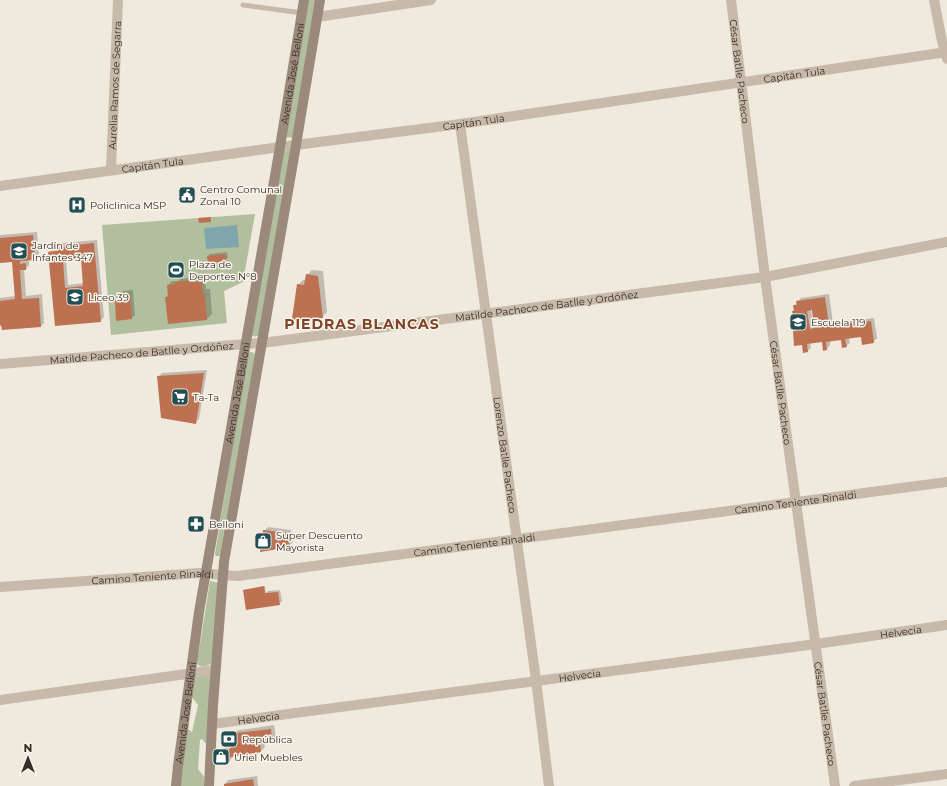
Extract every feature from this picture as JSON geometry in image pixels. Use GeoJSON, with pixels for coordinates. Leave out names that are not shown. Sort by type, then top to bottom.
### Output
{"type":"FeatureCollection","features":[{"type":"Feature","properties":{"kind":"main road","name":"Avenida José Belloni"},"geometry":{"type":"LineString","coordinates":[[176,786],[199,612],[280,147],[304,0]]}},
{"type":"Feature","properties":{"kind":"main road","name":"Avenida José Belloni"},"geometry":{"type":"LineString","coordinates":[[209,786],[215,670],[224,562],[320,0]]}},
{"type":"Feature","properties":{"kind":"street","name":"Aurelia Ramos de Segarra"},"geometry":{"type":"LineString","coordinates":[[111,170],[118,0]]}},
{"type":"Feature","properties":{"kind":"street"},"geometry":{"type":"LineString","coordinates":[[317,17],[431,0]]}},
{"type":"Feature","properties":{"kind":"street","name":"César Batlle Pacheco"},"geometry":{"type":"LineString","coordinates":[[731,0],[765,277],[835,786]]}},
{"type":"Feature","properties":{"kind":"street"},"geometry":{"type":"LineString","coordinates":[[934,0],[942,41],[947,54]]}},
{"type":"Feature","properties":{"kind":"street","name":"Capitán Tula"},"geometry":{"type":"LineString","coordinates":[[0,186],[280,147],[460,124],[741,82],[947,54]]}},
{"type":"Feature","properties":{"kind":"street","name":"Lorenzo Batlle Pacheco"},"geometry":{"type":"LineString","coordinates":[[460,124],[536,680],[549,786]]}},
{"type":"Feature","properties":{"kind":"street","name":"Matilde Pacheco de Batlle y Ordóñez"},"geometry":{"type":"LineString","coordinates":[[0,364],[262,343],[765,277],[947,242]]}},
{"type":"Feature","properties":{"kind":"street","name":"Camino Teniente Rinaldi"},"geometry":{"type":"LineString","coordinates":[[0,587],[206,573],[238,576],[947,482]]}},
{"type":"Feature","properties":{"kind":"street","name":"Helvecia"},"geometry":{"type":"LineString","coordinates":[[212,724],[816,644],[947,625]]}},
{"type":"Feature","properties":{"kind":"street"},"geometry":{"type":"LineString","coordinates":[[0,700],[215,670]]}},
{"type":"Feature","properties":{"kind":"street"},"geometry":{"type":"LineString","coordinates":[[854,786],[947,774]]}},
{"type":"Feature","properties":{"kind":"lane"},"geometry":{"type":"LineString","coordinates":[[243,4],[302,13]]}},
{"type":"Feature","properties":{"kind":"green space"},"geometry":{"type":"Polygon","coordinates":[[[306,0],[318,0],[294,138],[286,137],[306,0]]]}},
{"type":"Feature","properties":{"kind":"green space"},"geometry":{"type":"Polygon","coordinates":[[[283,151],[292,151],[260,335],[253,336],[250,334],[283,151]]]}},
{"type":"Feature","properties":{"kind":"green space","name":"Plaza de Deportes N°8"},"geometry":{"type":"Polygon","coordinates":[[[255,214],[243,282],[224,291],[227,323],[111,335],[102,225],[255,214]]]}},
{"type":"Feature","properties":{"kind":"green space"},"geometry":{"type":"Polygon","coordinates":[[[252,352],[255,354],[220,556],[216,556],[215,554],[247,356],[248,353],[252,352]]]}},
{"type":"Feature","properties":{"kind":"green space"},"geometry":{"type":"Polygon","coordinates":[[[210,581],[220,583],[211,664],[200,666],[197,663],[210,581]]]}},
{"type":"Feature","properties":{"kind":"green space"},"geometry":{"type":"Polygon","coordinates":[[[198,674],[208,674],[211,677],[207,745],[202,739],[200,740],[198,769],[204,777],[204,786],[179,786],[186,727],[192,732],[198,705],[192,697],[194,679],[198,674]]]}},
{"type":"Feature","properties":{"kind":"water"},"geometry":{"type":"Polygon","coordinates":[[[237,225],[239,247],[206,249],[204,228],[237,225]]]}},
{"type":"Feature","properties":{"kind":"building"},"geometry":{"type":"Polygon","coordinates":[[[211,217],[211,222],[199,223],[198,218],[211,217]]]}},
{"type":"Feature","properties":{"kind":"building"},"geometry":{"type":"Polygon","coordinates":[[[33,235],[35,260],[20,261],[20,264],[26,263],[26,270],[20,270],[22,299],[39,298],[41,327],[2,330],[1,325],[0,326],[0,301],[15,299],[12,262],[0,263],[0,238],[33,235]]]}},
{"type":"Feature","properties":{"kind":"building"},"geometry":{"type":"Polygon","coordinates":[[[94,243],[101,322],[55,326],[48,252],[57,251],[57,247],[94,243]],[[81,259],[63,260],[65,288],[83,286],[81,259]]]}},
{"type":"Feature","properties":{"kind":"building"},"geometry":{"type":"Polygon","coordinates":[[[225,254],[226,261],[208,263],[207,256],[225,254]]]}},
{"type":"Feature","properties":{"kind":"building"},"geometry":{"type":"Polygon","coordinates":[[[306,274],[318,276],[323,318],[297,321],[292,319],[297,284],[304,285],[306,274]]]}},
{"type":"Feature","properties":{"kind":"building"},"geometry":{"type":"Polygon","coordinates":[[[194,280],[194,282],[202,282],[203,294],[205,294],[207,320],[168,324],[165,297],[168,297],[167,285],[175,284],[175,282],[194,280]]]}},
{"type":"Feature","properties":{"kind":"building"},"geometry":{"type":"Polygon","coordinates":[[[130,293],[132,319],[116,321],[115,299],[118,299],[118,294],[130,293]]]}},
{"type":"Feature","properties":{"kind":"building"},"geometry":{"type":"Polygon","coordinates":[[[825,297],[829,326],[871,321],[874,343],[862,345],[861,337],[845,339],[847,347],[842,348],[841,340],[826,342],[827,350],[823,351],[822,342],[807,344],[808,352],[803,353],[802,345],[794,346],[793,331],[796,331],[792,311],[794,311],[793,305],[797,305],[796,301],[825,297]],[[812,310],[807,311],[810,329],[814,328],[812,310]]]}},
{"type":"Feature","properties":{"kind":"building","name":"Ta-Ta"},"geometry":{"type":"Polygon","coordinates":[[[204,373],[196,424],[161,418],[157,376],[204,373]]]}},
{"type":"Feature","properties":{"kind":"building"},"geometry":{"type":"Polygon","coordinates":[[[263,530],[287,533],[290,547],[260,552],[263,530]]]}},
{"type":"Feature","properties":{"kind":"building"},"geometry":{"type":"Polygon","coordinates":[[[264,586],[265,593],[278,592],[280,605],[246,610],[243,590],[264,586]]]}},
{"type":"Feature","properties":{"kind":"building"},"geometry":{"type":"Polygon","coordinates":[[[271,729],[272,742],[260,743],[261,752],[230,757],[230,761],[220,762],[218,751],[228,750],[231,748],[230,742],[232,739],[227,740],[226,736],[235,733],[271,729]]]}},
{"type":"Feature","properties":{"kind":"building"},"geometry":{"type":"Polygon","coordinates":[[[253,779],[254,786],[224,786],[224,784],[253,779]]]}},
{"type":"Feature","properties":{"kind":"place","name":"Centro Comunal Zonal 10"},"geometry":{"type":"Point","coordinates":[187,195]}},
{"type":"Feature","properties":{"kind":"place","name":"Policlinica MSP"},"geometry":{"type":"Point","coordinates":[77,205]}},
{"type":"Feature","properties":{"kind":"place","name":"Jardín de Infantes 347"},"geometry":{"type":"Point","coordinates":[19,251]}},
{"type":"Feature","properties":{"kind":"place","name":"Plaza de Deportes N°8"},"geometry":{"type":"Point","coordinates":[176,270]}},
{"type":"Feature","properties":{"kind":"place","name":"Liceo 39"},"geometry":{"type":"Point","coordinates":[75,297]}},
{"type":"Feature","properties":{"kind":"place","name":"Escuela 119"},"geometry":{"type":"Point","coordinates":[798,322]}},
{"type":"Feature","properties":{"kind":"place","name":"Ta-Ta"},"geometry":{"type":"Point","coordinates":[180,397]}},
{"type":"Feature","properties":{"kind":"place","name":"Belloni"},"geometry":{"type":"Point","coordinates":[196,524]}},
{"type":"Feature","properties":{"kind":"place","name":"Super Descuento Mayorista"},"geometry":{"type":"Point","coordinates":[263,541]}},
{"type":"Feature","properties":{"kind":"place","name":"República"},"geometry":{"type":"Point","coordinates":[229,739]}},
{"type":"Feature","properties":{"kind":"place","name":"Uriel Muebles"},"geometry":{"type":"Point","coordinates":[221,757]}},
{"type":"Feature","properties":{"kind":"district","name":"PIEDRAS BLANCAS"},"geometry":{"type":"Point","coordinates":[362,324]}}]}
